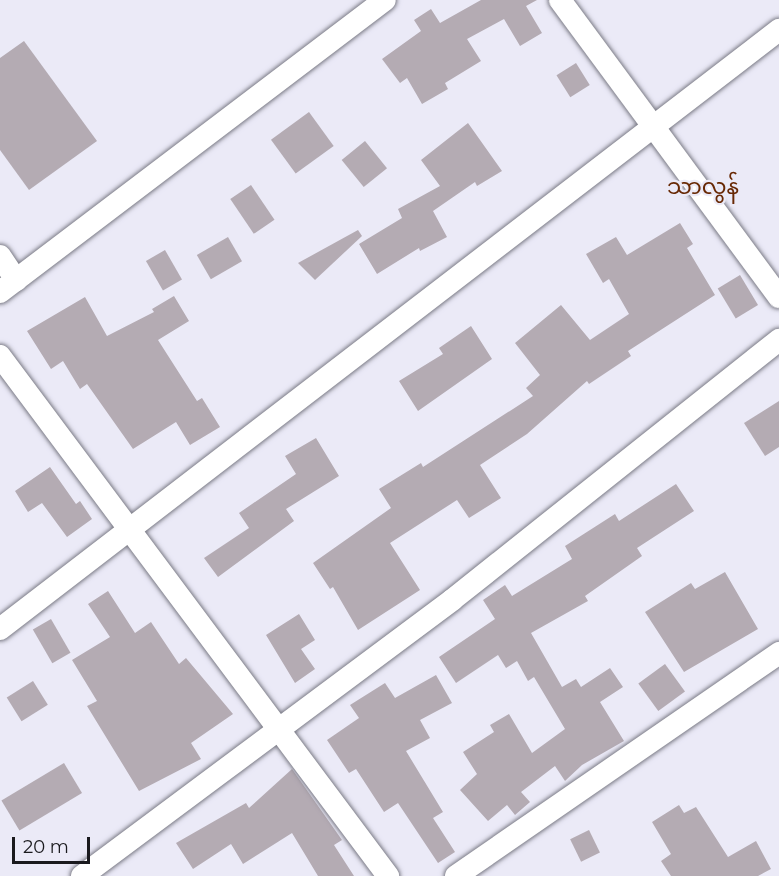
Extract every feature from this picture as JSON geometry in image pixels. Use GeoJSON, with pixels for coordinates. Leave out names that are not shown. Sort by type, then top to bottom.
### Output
{"type":"FeatureCollection","features":[{"type":"Feature","properties":{"kind":"street"},"geometry":{"type":"LineString","coordinates":[[560,0],[779,297]]}},
{"type":"Feature","properties":{"kind":"street"},"geometry":{"type":"LineString","coordinates":[[0,256],[8,286],[374,3]]}},
{"type":"Feature","properties":{"kind":"street"},"geometry":{"type":"LineString","coordinates":[[0,629],[652,125],[779,30]]}},
{"type":"Feature","properties":{"kind":"street"},"geometry":{"type":"LineString","coordinates":[[82,876],[452,600],[779,340]]}},
{"type":"Feature","properties":{"kind":"street"},"geometry":{"type":"LineString","coordinates":[[0,356],[388,876]]}},
{"type":"Feature","properties":{"kind":"street"},"geometry":{"type":"LineString","coordinates":[[456,876],[779,653]]}},
{"type":"Feature","properties":{"kind":"building"},"geometry":{"type":"Polygon","coordinates":[[[481,0],[537,0],[526,6],[542,33],[520,46],[504,19],[467,39],[481,61],[445,83],[448,89],[422,104],[407,78],[400,83],[382,59],[421,31],[414,20],[431,9],[440,23],[481,0]]]}},
{"type":"Feature","properties":{"kind":"building"},"geometry":{"type":"Polygon","coordinates":[[[24,41],[97,141],[29,190],[0,150],[0,58],[24,41]]]}},
{"type":"Feature","properties":{"kind":"building"},"geometry":{"type":"Polygon","coordinates":[[[576,63],[590,85],[570,97],[556,75],[576,63]]]}},
{"type":"Feature","properties":{"kind":"building"},"geometry":{"type":"Polygon","coordinates":[[[309,112],[334,146],[296,174],[271,140],[309,112]]]}},
{"type":"Feature","properties":{"kind":"building"},"geometry":{"type":"Polygon","coordinates":[[[468,123],[502,171],[477,186],[475,182],[433,211],[447,237],[420,251],[419,248],[377,274],[359,244],[402,218],[398,209],[440,186],[421,160],[468,123]]]}},
{"type":"Feature","properties":{"kind":"building"},"geometry":{"type":"Polygon","coordinates":[[[365,141],[387,168],[364,187],[342,160],[365,141]]]}},
{"type":"Feature","properties":{"kind":"building"},"geometry":{"type":"Polygon","coordinates":[[[251,185],[274,220],[254,234],[230,199],[251,185]]]}},
{"type":"Feature","properties":{"kind":"building"},"geometry":{"type":"Polygon","coordinates":[[[680,223],[693,244],[687,248],[715,295],[628,351],[631,356],[589,384],[587,381],[527,434],[480,465],[501,498],[469,518],[457,500],[390,543],[420,590],[358,630],[333,587],[330,589],[313,563],[391,508],[379,489],[421,463],[423,467],[533,396],[526,388],[540,375],[515,343],[561,305],[590,340],[629,314],[609,279],[603,283],[586,254],[616,237],[627,255],[680,223]]]}},
{"type":"Feature","properties":{"kind":"building"},"geometry":{"type":"Polygon","coordinates":[[[358,230],[362,236],[315,280],[298,263],[358,230]]]}},
{"type":"Feature","properties":{"kind":"building"},"geometry":{"type":"Polygon","coordinates":[[[228,237],[242,261],[211,279],[197,255],[228,237]]]}},
{"type":"Feature","properties":{"kind":"building"},"geometry":{"type":"Polygon","coordinates":[[[165,250],[182,279],[163,290],[146,261],[165,250]]]}},
{"type":"Feature","properties":{"kind":"building"},"geometry":{"type":"Polygon","coordinates":[[[740,275],[758,305],[736,318],[718,288],[740,275]]]}},
{"type":"Feature","properties":{"kind":"building"},"geometry":{"type":"Polygon","coordinates":[[[174,296],[189,321],[158,340],[197,401],[202,398],[220,427],[190,445],[176,422],[133,449],[87,384],[80,389],[63,361],[51,369],[27,331],[85,297],[107,336],[154,312],[152,309],[174,296]]]}},
{"type":"Feature","properties":{"kind":"building"},"geometry":{"type":"Polygon","coordinates":[[[471,326],[492,359],[418,411],[399,381],[443,354],[439,348],[471,326]]]}},
{"type":"Feature","properties":{"kind":"building"},"geometry":{"type":"Polygon","coordinates":[[[779,401],[779,447],[765,456],[744,423],[779,401]]]}},
{"type":"Feature","properties":{"kind":"building"},"geometry":{"type":"Polygon","coordinates":[[[316,438],[339,476],[286,509],[294,521],[218,577],[204,558],[249,528],[239,513],[296,474],[285,456],[316,438]]]}},
{"type":"Feature","properties":{"kind":"building"},"geometry":{"type":"Polygon","coordinates":[[[50,467],[76,504],[80,501],[92,519],[67,537],[42,503],[28,512],[15,491],[50,467]]]}},
{"type":"Feature","properties":{"kind":"building"},"geometry":{"type":"Polygon","coordinates":[[[676,484],[694,511],[637,548],[642,556],[585,596],[588,601],[531,633],[562,687],[576,679],[581,687],[610,668],[623,687],[600,702],[624,741],[582,765],[565,781],[555,766],[521,792],[530,802],[515,815],[507,805],[488,821],[460,790],[477,774],[463,752],[494,732],[490,725],[509,714],[532,753],[565,729],[534,677],[528,681],[517,661],[506,668],[498,655],[456,683],[439,657],[495,619],[483,600],[505,585],[512,596],[572,559],[565,546],[615,514],[619,521],[676,484]]]}},
{"type":"Feature","properties":{"kind":"building"},"geometry":{"type":"Polygon","coordinates":[[[725,572],[758,629],[684,672],[645,612],[691,583],[695,589],[725,572]]]}},
{"type":"Feature","properties":{"kind":"building"},"geometry":{"type":"Polygon","coordinates":[[[108,591],[135,633],[151,622],[179,664],[186,658],[233,714],[191,743],[201,759],[139,791],[87,706],[97,701],[72,660],[110,637],[88,604],[108,591]]]}},
{"type":"Feature","properties":{"kind":"building"},"geometry":{"type":"Polygon","coordinates":[[[299,614],[315,640],[301,649],[315,669],[295,683],[266,635],[299,614]]]}},
{"type":"Feature","properties":{"kind":"building"},"geometry":{"type":"Polygon","coordinates":[[[51,619],[70,653],[52,663],[33,630],[51,619]]]}},
{"type":"Feature","properties":{"kind":"building"},"geometry":{"type":"Polygon","coordinates":[[[665,664],[685,692],[658,711],[638,683],[665,664]]]}},
{"type":"Feature","properties":{"kind":"building"},"geometry":{"type":"Polygon","coordinates":[[[436,675],[452,703],[420,720],[430,738],[406,751],[443,812],[433,818],[455,852],[438,863],[398,803],[384,812],[356,769],[349,773],[327,740],[359,718],[350,705],[385,683],[395,698],[436,675]]]}},
{"type":"Feature","properties":{"kind":"building"},"geometry":{"type":"Polygon","coordinates":[[[33,681],[48,705],[22,721],[7,697],[33,681]]]}},
{"type":"Feature","properties":{"kind":"building"},"geometry":{"type":"Polygon","coordinates":[[[64,763],[82,793],[19,831],[1,801],[64,763]]]}},
{"type":"Feature","properties":{"kind":"building"},"geometry":{"type":"Polygon","coordinates":[[[292,769],[342,840],[334,845],[354,876],[318,876],[292,833],[243,864],[231,844],[193,869],[176,843],[246,803],[249,808],[292,769]]]}},
{"type":"Feature","properties":{"kind":"building"},"geometry":{"type":"Polygon","coordinates":[[[679,805],[684,813],[696,807],[728,857],[756,841],[771,869],[758,876],[671,876],[661,861],[671,854],[652,822],[679,805]]]}},
{"type":"Feature","properties":{"kind":"building"},"geometry":{"type":"Polygon","coordinates":[[[589,830],[600,852],[581,862],[570,839],[589,830]]]}},
{"type":"Feature","properties":{"kind":"district","name":"သာလွန်"},"geometry":{"type":"Point","coordinates":[703,187]}}]}
